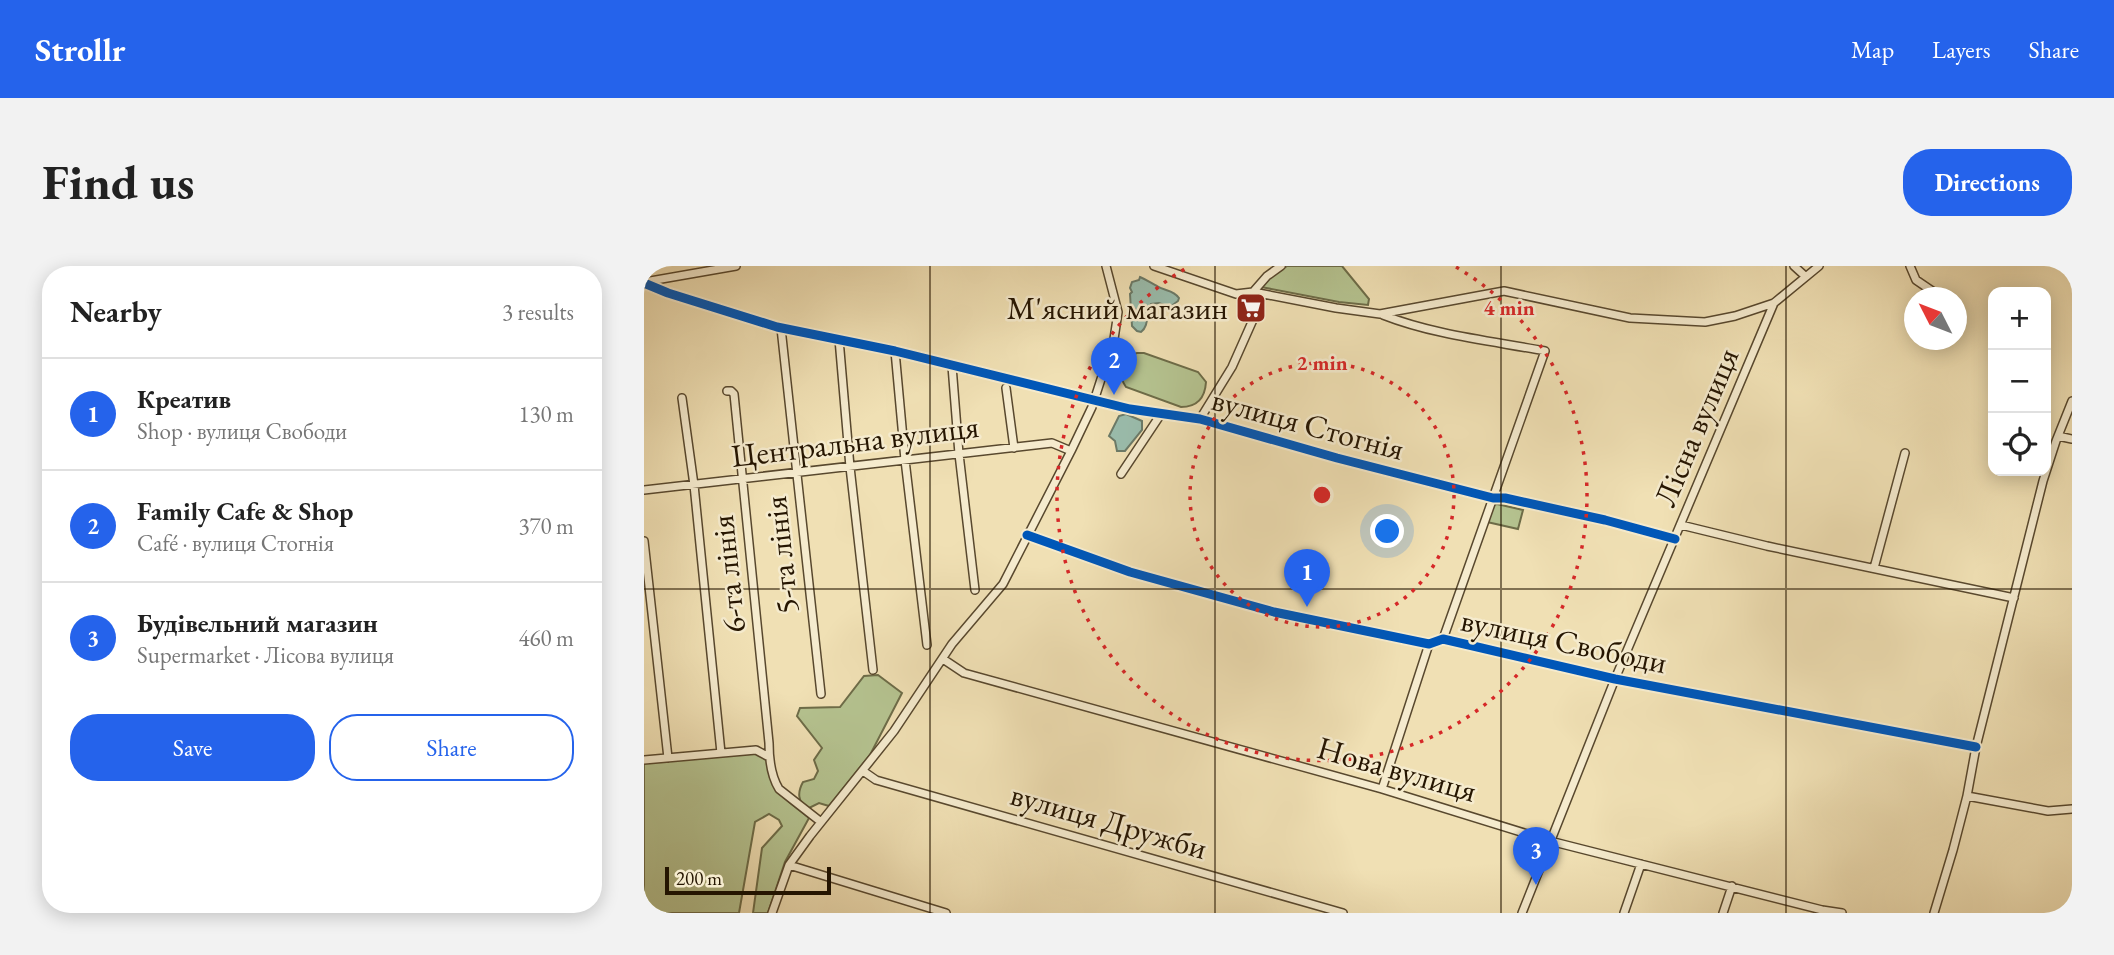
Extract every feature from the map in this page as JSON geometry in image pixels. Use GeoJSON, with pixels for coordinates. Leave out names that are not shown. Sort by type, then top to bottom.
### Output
{"type":"FeatureCollection","features":[{"type":"Feature","properties":{"kind":"street"},"geometry":{"type":"LineString","coordinates":[[644,282],[736,266]]}},
{"type":"Feature","properties":{"kind":"street"},"geometry":{"type":"LineString","coordinates":[[772,913],[789,865],[894,731],[952,644],[1003,584],[1095,400],[1114,339],[1118,312],[1105,266]]}},
{"type":"Feature","properties":{"kind":"street"},"geometry":{"type":"LineString","coordinates":[[1109,275],[1112,266]]}},
{"type":"Feature","properties":{"kind":"street"},"geometry":{"type":"LineString","coordinates":[[1154,266],[1236,294],[1253,292],[1380,314],[1447,332],[1545,351],[1443,639]]}},
{"type":"Feature","properties":{"kind":"street"},"geometry":{"type":"LineString","coordinates":[[1253,292],[1267,276],[1281,266]]}},
{"type":"Feature","properties":{"kind":"street"},"geometry":{"type":"LineString","coordinates":[[1794,266],[1805,276]]}},
{"type":"Feature","properties":{"kind":"street"},"geometry":{"type":"LineString","coordinates":[[1380,314],[1504,291],[1630,318],[1705,322],[1735,316],[1774,303],[1819,266]]}},
{"type":"Feature","properties":{"kind":"street"},"geometry":{"type":"LineString","coordinates":[[1910,266],[1916,280],[1925,287]]}},
{"type":"Feature","properties":{"kind":"street"},"geometry":{"type":"LineString","coordinates":[[668,293],[664,285],[670,276]]}},
{"type":"Feature","properties":{"kind":"street","name":"вулиця Стогнія"},"geometry":{"type":"LineString","coordinates":[[644,282],[668,293],[781,328],[895,351],[1130,409],[1200,419],[1493,498],[1605,520],[1675,539]]}},
{"type":"Feature","properties":{"kind":"street"},"geometry":{"type":"LineString","coordinates":[[1200,419],[1232,367],[1260,304],[1253,292]]}},
{"type":"Feature","properties":{"kind":"street","name":"Лісна вулиця"},"geometry":{"type":"LineString","coordinates":[[1522,913],[1615,679],[1774,303]]}},
{"type":"Feature","properties":{"kind":"street","name":"5-та лінія"},"geometry":{"type":"LineString","coordinates":[[781,328],[821,694]]}},
{"type":"Feature","properties":{"kind":"street"},"geometry":{"type":"LineString","coordinates":[[839,339],[850,467],[873,670]]}},
{"type":"Feature","properties":{"kind":"street"},"geometry":{"type":"LineString","coordinates":[[895,351],[927,645]]}},
{"type":"Feature","properties":{"kind":"street"},"geometry":{"type":"LineString","coordinates":[[952,366],[975,590]]}},
{"type":"Feature","properties":{"kind":"street"},"geometry":{"type":"LineString","coordinates":[[1006,388],[1014,448]]}},
{"type":"Feature","properties":{"kind":"street","name":"6-та лінія"},"geometry":{"type":"LineString","coordinates":[[727,391],[734,394],[769,757],[779,789],[821,822]]}},
{"type":"Feature","properties":{"kind":"street"},"geometry":{"type":"LineString","coordinates":[[682,398],[694,485],[720,753]]}},
{"type":"Feature","properties":{"kind":"street"},"geometry":{"type":"LineString","coordinates":[[1934,913],[1967,796],[1976,747],[2043,481],[2072,401]]}},
{"type":"Feature","properties":{"kind":"street"},"geometry":{"type":"LineString","coordinates":[[1121,474],[1161,414]]}},
{"type":"Feature","properties":{"kind":"street"},"geometry":{"type":"LineString","coordinates":[[2058,436],[2072,439]]}},
{"type":"Feature","properties":{"kind":"street","name":"Центральна вулиця"},"geometry":{"type":"LineString","coordinates":[[644,491],[1052,443],[1071,451]]}},
{"type":"Feature","properties":{"kind":"street"},"geometry":{"type":"LineString","coordinates":[[1874,568],[1905,453]]}},
{"type":"Feature","properties":{"kind":"street"},"geometry":{"type":"LineString","coordinates":[[1681,525],[2014,598]]}},
{"type":"Feature","properties":{"kind":"street","name":"вулиця Свободи"},"geometry":{"type":"LineString","coordinates":[[1027,535],[1130,572],[1274,612],[1429,644],[1443,639],[1615,679],[1976,747]]}},
{"type":"Feature","properties":{"kind":"street"},"geometry":{"type":"LineString","coordinates":[[644,541],[668,758]]}},
{"type":"Feature","properties":{"kind":"street"},"geometry":{"type":"LineString","coordinates":[[1382,789],[1429,644]]}},
{"type":"Feature","properties":{"kind":"street","name":"Нова вулиця"},"geometry":{"type":"LineString","coordinates":[[943,659],[964,673],[1382,789],[1550,841],[1732,886],[1821,912],[1842,913]]}},
{"type":"Feature","properties":{"kind":"street"},"geometry":{"type":"LineString","coordinates":[[644,760],[756,750],[769,757]]}},
{"type":"Feature","properties":{"kind":"street","name":"вулиця Дружби"},"geometry":{"type":"LineString","coordinates":[[863,771],[876,779],[1342,913]]}},
{"type":"Feature","properties":{"kind":"street"},"geometry":{"type":"LineString","coordinates":[[1967,796],[2048,811],[2072,809]]}},
{"type":"Feature","properties":{"kind":"street"},"geometry":{"type":"LineString","coordinates":[[1624,913],[1641,864]]}},
{"type":"Feature","properties":{"kind":"street"},"geometry":{"type":"LineString","coordinates":[[789,865],[946,913]]}},
{"type":"Feature","properties":{"kind":"street"},"geometry":{"type":"LineString","coordinates":[[1723,913],[1732,886]]}},
{"type":"Feature","properties":{"kind":"green space"},"geometry":{"type":"Polygon","coordinates":[[[1287,266],[1342,266],[1369,299],[1368,305],[1261,287],[1261,284],[1287,266]]]}},
{"type":"Feature","properties":{"kind":"green space"},"geometry":{"type":"Polygon","coordinates":[[[1137,353],[1198,372],[1206,382],[1202,397],[1192,405],[1181,407],[1126,387],[1121,376],[1121,366],[1127,358],[1137,353]]]}},
{"type":"Feature","properties":{"kind":"green space"},"geometry":{"type":"Polygon","coordinates":[[[1493,505],[1523,510],[1518,529],[1487,522],[1493,505]]]}},
{"type":"Feature","properties":{"kind":"green space"},"geometry":{"type":"Polygon","coordinates":[[[878,675],[902,693],[870,755],[829,806],[819,803],[807,809],[800,800],[800,790],[803,782],[814,779],[818,771],[814,760],[822,748],[797,716],[800,708],[840,707],[864,676],[878,675]]]}},
{"type":"Feature","properties":{"kind":"green space"},"geometry":{"type":"Polygon","coordinates":[[[756,753],[767,758],[775,787],[809,818],[785,862],[768,913],[753,913],[762,848],[782,826],[779,820],[769,814],[755,822],[739,913],[644,913],[644,763],[756,753]]]}},
{"type":"Feature","properties":{"kind":"shaded area"},"geometry":{"type":"Polygon","coordinates":[[[1140,277],[1179,298],[1170,307],[1159,303],[1151,304],[1146,326],[1141,332],[1132,326],[1130,294],[1132,282],[1140,277]]]}},
{"type":"Feature","properties":{"kind":"shaded area"},"geometry":{"type":"Polygon","coordinates":[[[1126,414],[1142,421],[1142,430],[1125,451],[1117,451],[1115,441],[1109,436],[1119,416],[1126,414]]]}},
{"type":"Feature","properties":{"kind":"cycle path"},"geometry":{"type":"LineString","coordinates":[[644,283],[777,327],[895,351],[1130,409],[1200,419],[1493,498],[1505,498],[1605,520],[1675,539]]}},
{"type":"Feature","properties":{"kind":"cycle path"},"geometry":{"type":"LineString","coordinates":[[1027,535],[1130,572],[1274,612],[1429,644],[1443,639],[1615,679],[1976,747]]}},
{"type":"Feature","properties":{"kind":"place","name":"М'ясний магазин"},"geometry":{"type":"Point","coordinates":[1251,308]}},
{"type":"Feature","properties":{"kind":"place","name":"Family Cafe & Shop"},"geometry":{"type":"Point","coordinates":[1114,395]}},
{"type":"Feature","properties":{"kind":"place","name":"Креатив"},"geometry":{"type":"Point","coordinates":[1307,607]}},
{"type":"Feature","properties":{"kind":"place","name":"Будівельний магазин"},"geometry":{"type":"Point","coordinates":[1536,885]}}]}
